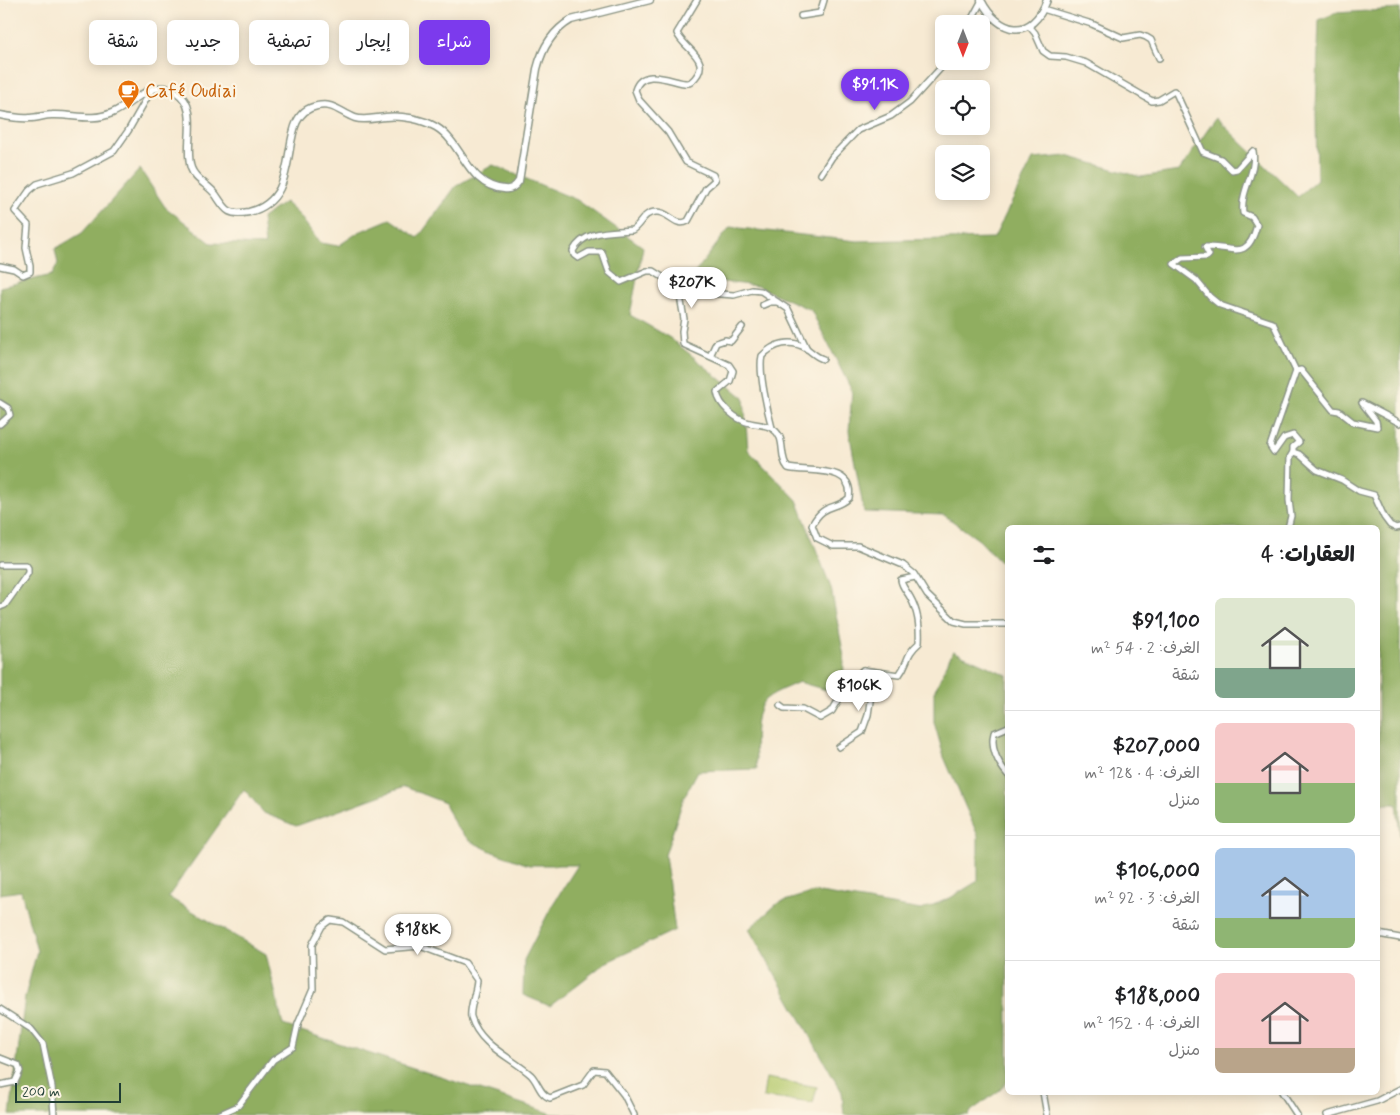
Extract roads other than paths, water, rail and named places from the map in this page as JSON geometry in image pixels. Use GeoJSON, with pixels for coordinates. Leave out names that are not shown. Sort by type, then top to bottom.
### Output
{"type":"FeatureCollection","features":[{"type":"Feature","properties":{"kind":"main road"},"geometry":{"type":"LineString","coordinates":[[0,115],[30,118],[52,115],[89,119],[114,113],[152,89],[171,89],[184,101],[190,122],[190,167],[216,195],[222,207],[227,211],[237,213],[259,208],[279,192],[284,182],[296,123],[307,109],[315,106],[338,108],[357,119],[403,116],[436,127],[445,134],[473,172],[492,187],[510,189],[515,187],[519,181],[537,69],[540,58],[551,37],[571,20],[650,0]]}},
{"type":"Feature","properties":{"kind":"main road"},"geometry":{"type":"LineString","coordinates":[[981,1],[990,15],[1005,27],[1017,29],[1029,26],[1038,18],[1047,0]]}},
{"type":"Feature","properties":{"kind":"street"},"geometry":{"type":"LineString","coordinates":[[697,0],[677,33],[693,50],[700,62],[698,72],[692,81],[688,84],[670,78],[653,77],[640,83],[635,90],[639,100],[668,132],[686,162],[713,175],[715,180],[706,188],[688,221],[684,223],[675,222],[665,213],[652,212],[644,216],[632,230],[597,233],[581,239],[574,251],[578,258],[590,252],[602,252],[606,267],[617,281],[626,282],[642,273],[653,271],[679,290],[690,294],[734,295],[757,290],[780,302],[793,316],[797,331],[808,349]]}},
{"type":"Feature","properties":{"kind":"street"},"geometry":{"type":"LineString","coordinates":[[801,16],[820,13],[824,0]]}},
{"type":"Feature","properties":{"kind":"street"},"geometry":{"type":"LineString","coordinates":[[974,15],[981,1]]}},
{"type":"Feature","properties":{"kind":"street"},"geometry":{"type":"LineString","coordinates":[[1043,10],[1092,24],[1122,38],[1140,35],[1146,37],[1151,40],[1159,58]]}},
{"type":"Feature","properties":{"kind":"street"},"geometry":{"type":"LineString","coordinates":[[1029,26],[1036,34],[1043,51],[1050,56],[1066,57],[1086,64],[1152,101],[1159,100],[1174,92],[1176,93],[1203,152],[1221,159],[1232,170],[1237,169],[1253,151],[1252,168],[1242,197],[1243,213],[1252,217],[1257,225],[1252,238],[1241,249],[1230,250],[1206,247],[1209,254],[1207,256],[1182,258],[1174,264],[1196,280],[1210,297],[1220,305],[1273,323],[1296,371],[1270,446],[1274,452],[1284,438],[1293,435],[1299,442],[1293,447],[1290,457],[1288,500],[1291,516],[1289,525]]}},
{"type":"Feature","properties":{"kind":"street"},"geometry":{"type":"LineString","coordinates":[[821,174],[832,157],[858,130],[891,116],[910,102],[939,70]]}},
{"type":"Feature","properties":{"kind":"street"},"geometry":{"type":"LineString","coordinates":[[0,266],[14,269],[23,274],[30,272],[26,248],[28,225],[15,211],[29,191],[37,184],[75,172],[114,151],[152,89]]}},
{"type":"Feature","properties":{"kind":"street"},"geometry":{"type":"LineString","coordinates":[[140,95],[147,100]]}},
{"type":"Feature","properties":{"kind":"street"},"geometry":{"type":"LineString","coordinates":[[679,290],[684,319],[683,344],[728,365],[733,371],[730,381],[717,392],[718,398],[724,407],[741,420],[772,428]]}},
{"type":"Feature","properties":{"kind":"street"},"geometry":{"type":"LineString","coordinates":[[763,305],[772,301],[780,302]]}},
{"type":"Feature","properties":{"kind":"street"},"geometry":{"type":"LineString","coordinates":[[710,356],[715,344],[725,340],[731,342],[742,327]]}},
{"type":"Feature","properties":{"kind":"street"},"geometry":{"type":"LineString","coordinates":[[823,360],[808,349],[784,343],[772,347],[762,356],[761,371],[766,406],[772,428],[782,441],[782,456],[788,468],[832,472],[843,477],[848,484],[848,498],[823,510],[817,516],[812,525],[817,538],[832,546],[858,546],[903,565],[915,577],[927,595],[954,621],[966,624],[1005,624]]}},
{"type":"Feature","properties":{"kind":"street"},"geometry":{"type":"LineString","coordinates":[[1296,371],[1301,370],[1308,376],[1333,410],[1339,411],[1353,422],[1377,427],[1376,421],[1362,403],[1400,423]]}},
{"type":"Feature","properties":{"kind":"street"},"geometry":{"type":"LineString","coordinates":[[0,403],[8,408],[10,415],[0,424]]}},
{"type":"Feature","properties":{"kind":"street"},"geometry":{"type":"LineString","coordinates":[[1293,452],[1299,454],[1317,470],[1342,480],[1359,491],[1374,495],[1389,524],[1396,528],[1400,527]]}},
{"type":"Feature","properties":{"kind":"street"},"geometry":{"type":"LineString","coordinates":[[0,565],[26,565],[28,571],[5,604],[0,607]]}},
{"type":"Feature","properties":{"kind":"street"},"geometry":{"type":"LineString","coordinates":[[863,670],[899,675],[904,669],[909,651],[919,643],[920,630],[917,616],[910,598],[902,586],[901,580],[915,577]]}},
{"type":"Feature","properties":{"kind":"street"},"geometry":{"type":"LineString","coordinates":[[780,705],[784,708],[803,709],[820,718],[838,703],[848,684],[863,670]]}},
{"type":"Feature","properties":{"kind":"street"},"geometry":{"type":"LineString","coordinates":[[838,747],[862,732],[868,715],[872,688],[863,670]]}},
{"type":"Feature","properties":{"kind":"street"},"geometry":{"type":"LineString","coordinates":[[1005,728],[994,733],[992,740],[993,748],[1005,770]]}},
{"type":"Feature","properties":{"kind":"street"},"geometry":{"type":"LineString","coordinates":[[218,1115],[238,1106],[273,1060],[293,1047],[298,1024],[313,989],[312,945],[322,926],[330,920],[336,920],[354,928],[385,949],[420,946],[465,963],[477,980],[476,996],[470,1012],[474,1024],[494,1049],[531,1075],[544,1095],[550,1098],[579,1086],[594,1070],[606,1071],[624,1095],[634,1115]]}},
{"type":"Feature","properties":{"kind":"street"},"geometry":{"type":"LineString","coordinates":[[1380,934],[1400,938]]}},
{"type":"Feature","properties":{"kind":"street"},"geometry":{"type":"LineString","coordinates":[[0,1009],[31,1029],[43,1044],[52,1087],[54,1115]]}},
{"type":"Feature","properties":{"kind":"street"},"geometry":{"type":"LineString","coordinates":[[0,1058],[18,1065],[20,1071],[15,1082],[0,1086]]}},
{"type":"Feature","properties":{"kind":"street"},"geometry":{"type":"LineString","coordinates":[[1327,1115],[1377,1101],[1400,1090]]}},
{"type":"Feature","properties":{"kind":"street"},"geometry":{"type":"LineString","coordinates":[[1044,1095],[1047,1115]]}},
{"type":"Feature","properties":{"kind":"street"},"geometry":{"type":"LineString","coordinates":[[1284,1095],[1298,1115]]}},
{"type":"Feature","properties":{"kind":"place","name":"Café Oudiai"},"geometry":{"type":"Point","coordinates":[129,110]}}]}
